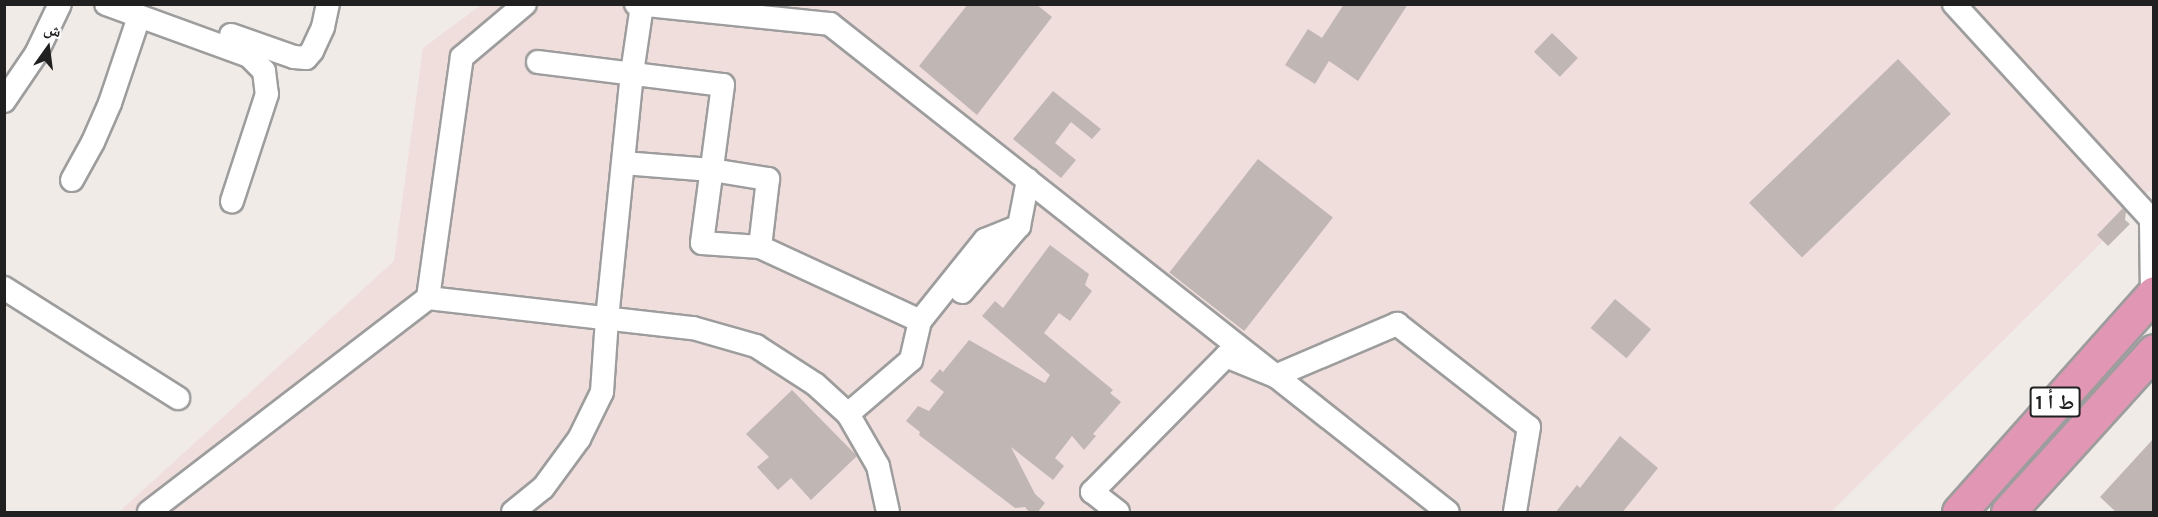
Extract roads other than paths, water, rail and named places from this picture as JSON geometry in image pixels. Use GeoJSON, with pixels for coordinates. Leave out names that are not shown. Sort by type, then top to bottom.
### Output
{"type":"FeatureCollection","features":[{"type":"Feature","properties":{"kind":"highway","name":"ط أ 1"},"geometry":{"type":"LineString","coordinates":[[1959,513],[2153,294]]}},
{"type":"Feature","properties":{"kind":"highway","name":"ط أ 1"},"geometry":{"type":"LineString","coordinates":[[2008,513],[2154,351]]}},
{"type":"Feature","properties":{"kind":"street"},"geometry":{"type":"LineString","coordinates":[[4,101],[36,54],[60,4]]}},
{"type":"Feature","properties":{"kind":"street"},"geometry":{"type":"LineString","coordinates":[[106,4],[145,11],[294,57],[306,58],[312,51],[323,27],[328,4]]}},
{"type":"Feature","properties":{"kind":"street"},"geometry":{"type":"LineString","coordinates":[[428,298],[462,57],[525,4]]}},
{"type":"Feature","properties":{"kind":"street"},"geometry":{"type":"LineString","coordinates":[[805,4],[1448,513]]}},
{"type":"Feature","properties":{"kind":"street"},"geometry":{"type":"LineString","coordinates":[[1954,4],[2152,219],[2153,294]]}},
{"type":"Feature","properties":{"kind":"street"},"geometry":{"type":"LineString","coordinates":[[513,513],[543,488],[579,439],[602,392],[607,319],[639,5],[708,8],[830,24]]}},
{"type":"Feature","properties":{"kind":"street"},"geometry":{"type":"LineString","coordinates":[[72,180],[110,104],[145,11]]}},
{"type":"Feature","properties":{"kind":"street"},"geometry":{"type":"LineString","coordinates":[[145,11],[249,56],[264,71],[267,94],[232,201]]}},
{"type":"Feature","properties":{"kind":"street"},"geometry":{"type":"LineString","coordinates":[[538,62],[723,85],[702,243],[760,247],[920,321]]}},
{"type":"Feature","properties":{"kind":"street"},"geometry":{"type":"LineString","coordinates":[[623,163],[712,170],[768,179],[760,247]]}},
{"type":"Feature","properties":{"kind":"street"},"geometry":{"type":"LineString","coordinates":[[848,414],[911,360],[934,325],[1019,226],[1028,180]]}},
{"type":"Feature","properties":{"kind":"street"},"geometry":{"type":"LineString","coordinates":[[911,360],[920,321],[985,240],[1019,226]]}},
{"type":"Feature","properties":{"kind":"street"},"geometry":{"type":"LineString","coordinates":[[4,288],[178,398]]}},
{"type":"Feature","properties":{"kind":"street"},"geometry":{"type":"LineString","coordinates":[[149,513],[428,298],[693,328],[756,346],[815,384],[848,414],[878,466],[888,513]]}},
{"type":"Feature","properties":{"kind":"street"},"geometry":{"type":"LineString","coordinates":[[1118,513],[1092,492],[1226,356],[1275,376],[1397,324],[1529,427],[1515,513]]}}]}
